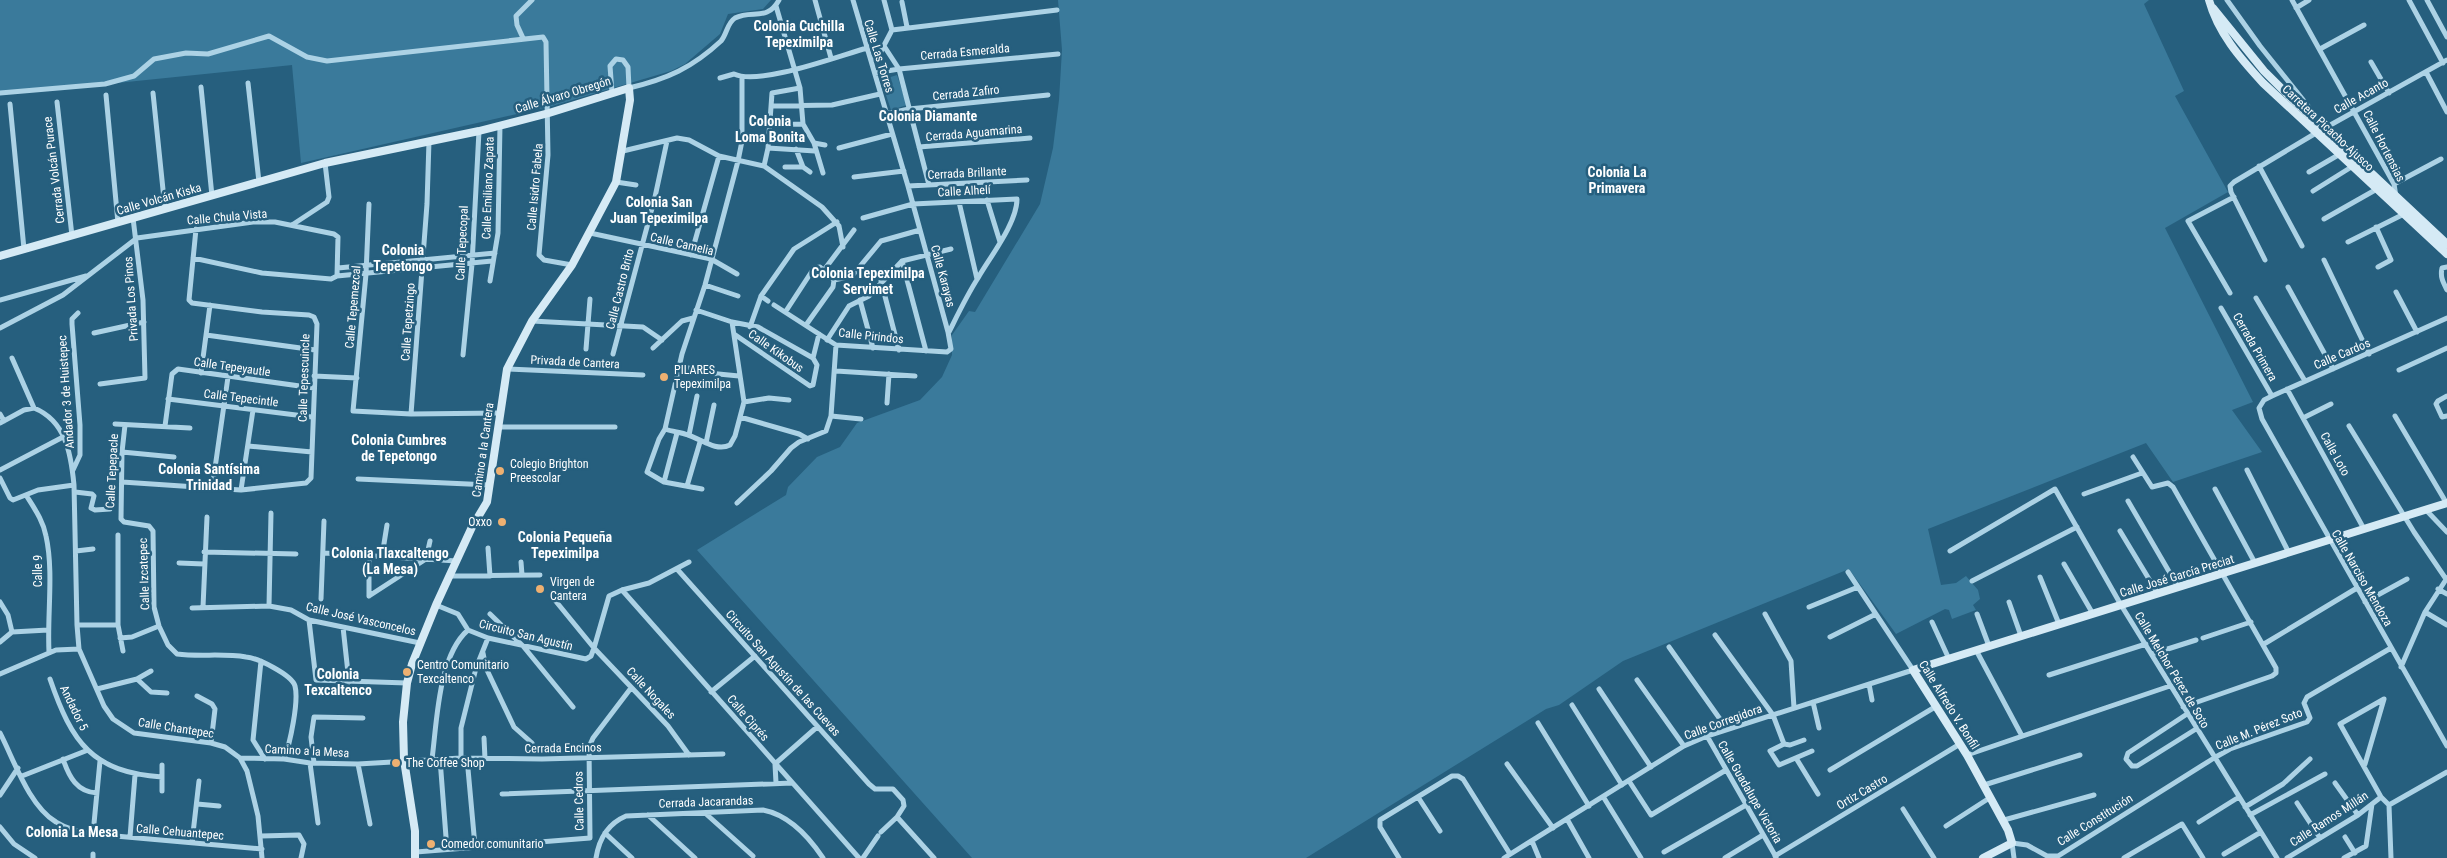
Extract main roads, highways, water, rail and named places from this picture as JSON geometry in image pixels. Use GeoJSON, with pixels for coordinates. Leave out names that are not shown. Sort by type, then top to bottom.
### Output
{"type":"FeatureCollection","features":[{"type":"Feature","properties":{"kind":"place","name":"PILARES Tepeximilpa"},"geometry":{"type":"Point","coordinates":[664,377]}},
{"type":"Feature","properties":{"kind":"place","name":"Colegio Brighton Preescolar"},"geometry":{"type":"Point","coordinates":[500,471]}},
{"type":"Feature","properties":{"kind":"place","name":"Oxxo"},"geometry":{"type":"Point","coordinates":[502,522]}},
{"type":"Feature","properties":{"kind":"place","name":"Virgen de Cantera"},"geometry":{"type":"Point","coordinates":[540,589]}},
{"type":"Feature","properties":{"kind":"place","name":"Centro Comunitario Texcaltenco"},"geometry":{"type":"Point","coordinates":[407,672]}},
{"type":"Feature","properties":{"kind":"place","name":"The Coffee Shop"},"geometry":{"type":"Point","coordinates":[396,763]}},
{"type":"Feature","properties":{"kind":"place","name":"Comedor comunitario"},"geometry":{"type":"Point","coordinates":[431,844]}},
{"type":"Feature","properties":{"kind":"district","name":"Colonia Cuchilla Tepeximilpa"},"geometry":{"type":"Point","coordinates":[799,34]}},
{"type":"Feature","properties":{"kind":"district","name":"Colonia Diamante"},"geometry":{"type":"Point","coordinates":[928,116]}},
{"type":"Feature","properties":{"kind":"district","name":"Colonia Loma Bonita"},"geometry":{"type":"Point","coordinates":[770,130]}},
{"type":"Feature","properties":{"kind":"district","name":"Colonia La Primavera"},"geometry":{"type":"Point","coordinates":[1617,180]}},
{"type":"Feature","properties":{"kind":"district","name":"Colonia San Juan Tepeximilpa"},"geometry":{"type":"Point","coordinates":[659,210]}},
{"type":"Feature","properties":{"kind":"district","name":"Colonia Tepetongo"},"geometry":{"type":"Point","coordinates":[403,258]}},
{"type":"Feature","properties":{"kind":"district","name":"Colonia Tepeximilpa Servimet"},"geometry":{"type":"Point","coordinates":[868,282]}},
{"type":"Feature","properties":{"kind":"district","name":"Colonia Cumbres de Tepetongo"},"geometry":{"type":"Point","coordinates":[399,448]}},
{"type":"Feature","properties":{"kind":"district","name":"Colonia Santísima Trinidad"},"geometry":{"type":"Point","coordinates":[209,478]}},
{"type":"Feature","properties":{"kind":"district","name":"Colonia Pequeña Tepeximilpa"},"geometry":{"type":"Point","coordinates":[565,546]}},
{"type":"Feature","properties":{"kind":"district","name":"Colonia Tlaxcaltengo (La Mesa)"},"geometry":{"type":"Point","coordinates":[390,562]}},
{"type":"Feature","properties":{"kind":"district","name":"Colonia Texcaltenco"},"geometry":{"type":"Point","coordinates":[338,682]}},
{"type":"Feature","properties":{"kind":"district","name":"Colonia La Mesa"},"geometry":{"type":"Point","coordinates":[72,832]}}]}
